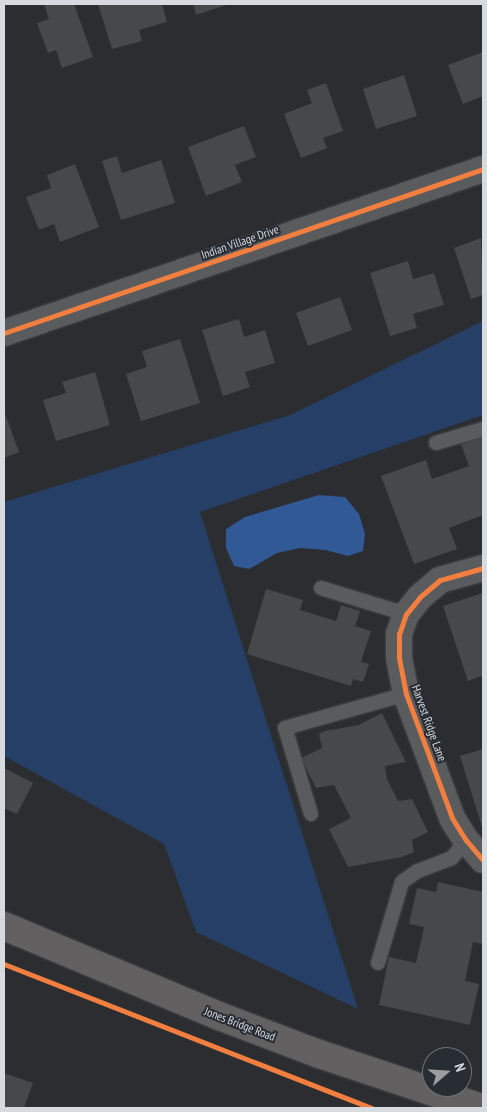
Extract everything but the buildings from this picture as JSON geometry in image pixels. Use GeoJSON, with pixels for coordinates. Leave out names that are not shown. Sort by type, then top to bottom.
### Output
{"type":"FeatureCollection","features":[{"type":"Feature","properties":{"kind":"main road","name":"Jones Bridge Road"},"geometry":{"type":"LineString","coordinates":[[10,932],[319,1054],[481,1108]]}},
{"type":"Feature","properties":{"kind":"street","name":"Indian Village Drive"},"geometry":{"type":"LineString","coordinates":[[4,333],[483,169]]}},
{"type":"Feature","properties":{"kind":"street","name":"Harvest Ridge Lane"},"geometry":{"type":"LineString","coordinates":[[483,568],[440,580],[420,597],[406,614],[399,634],[399,658],[406,694],[452,818],[466,840],[483,860]]}},
{"type":"Feature","properties":{"kind":"lane"},"geometry":{"type":"LineString","coordinates":[[436,444],[483,429]]}},
{"type":"Feature","properties":{"kind":"lane"},"geometry":{"type":"LineString","coordinates":[[321,588],[406,614]]}},
{"type":"Feature","properties":{"kind":"lane"},"geometry":{"type":"LineString","coordinates":[[311,814],[285,728],[406,694]]}},
{"type":"Feature","properties":{"kind":"lane"},"geometry":{"type":"LineString","coordinates":[[378,963],[402,882],[418,871],[452,858],[466,840]]}},
{"type":"Feature","properties":{"kind":"shaded area"},"geometry":{"type":"Polygon","coordinates":[[[483,321],[483,415],[200,512],[358,1009],[196,932],[164,844],[4,756],[4,502],[290,415],[483,321]]]}},
{"type":"Feature","properties":{"kind":"shaded area"},"geometry":{"type":"Polygon","coordinates":[[[319,495],[345,497],[359,514],[365,534],[363,551],[348,556],[325,550],[300,548],[277,553],[249,569],[234,566],[226,548],[226,529],[245,517],[319,495]]]}},
{"type":"Feature","properties":{"kind":"cycle path"},"geometry":{"type":"LineString","coordinates":[[4,333],[483,169]]}},
{"type":"Feature","properties":{"kind":"cycle path"},"geometry":{"type":"LineString","coordinates":[[483,568],[440,580],[420,597],[406,614],[399,634],[399,658],[406,694],[452,818],[466,840],[483,860]]}},
{"type":"Feature","properties":{"kind":"cycle path"},"geometry":{"type":"LineString","coordinates":[[4,964],[372,1108]]}}]}
